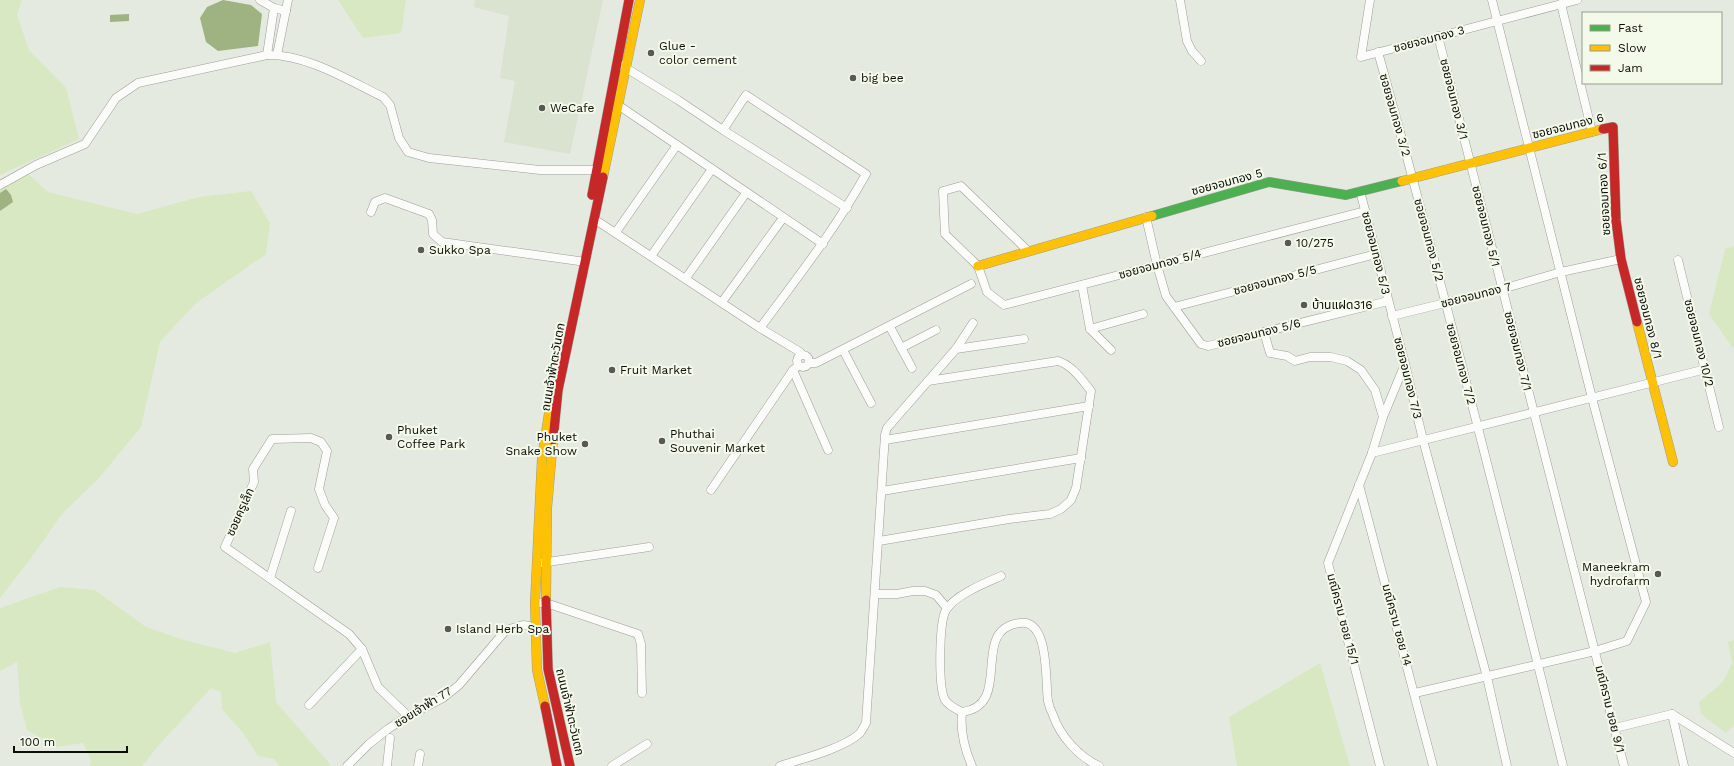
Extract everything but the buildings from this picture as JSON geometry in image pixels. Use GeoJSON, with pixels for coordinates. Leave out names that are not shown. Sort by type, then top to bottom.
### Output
{"type":"FeatureCollection","features":[{"type":"Feature","properties":{"kind":"main road","name":"ถนนเจ้าฟ้าตะวันตก"},"geometry":{"type":"LineString","coordinates":[[570,766],[548,669],[546,603],[547,508],[558,390],[618,105],[629,0]]}},
{"type":"Feature","properties":{"kind":"main road","name":"ถนนเจ้าฟ้าตะวันตก"},"geometry":{"type":"LineString","coordinates":[[557,766],[537,670],[535,603],[542,458],[549,404],[588,220],[596,170],[621,65],[640,0]]}},
{"type":"Feature","properties":{"kind":"main road","name":"ซอยจอมทอง 6"},"geometry":{"type":"LineString","coordinates":[[1529,148],[1614,127]]}},
{"type":"Feature","properties":{"kind":"main road","name":"ซอยจอมทอง 6/1"},"geometry":{"type":"LineString","coordinates":[[1614,127],[1616,220],[1621,259]]}},
{"type":"Feature","properties":{"kind":"main road","name":"ซอยจอมทอง 5"},"geometry":{"type":"LineString","coordinates":[[978,266],[1269,182],[1346,194],[1529,148]]}},
{"type":"Feature","properties":{"kind":"main road","name":"ซอยจอมทอง 8/1"},"geometry":{"type":"LineString","coordinates":[[1621,259],[1673,462]]}},
{"type":"Feature","properties":{"kind":"street"},"geometry":{"type":"LineString","coordinates":[[260,0],[274,8],[286,11]]}},
{"type":"Feature","properties":{"kind":"street"},"geometry":{"type":"LineString","coordinates":[[277,55],[288,0]]}},
{"type":"Feature","properties":{"kind":"street"},"geometry":{"type":"LineString","coordinates":[[1180,0],[1187,41],[1192,51],[1201,61]]}},
{"type":"Feature","properties":{"kind":"street","name":"ซอยจอมทอง 3"},"geometry":{"type":"LineString","coordinates":[[1370,0],[1361,57],[1577,0]]}},
{"type":"Feature","properties":{"kind":"street"},"geometry":{"type":"LineString","coordinates":[[1415,694],[1595,651],[1627,641],[1646,602],[1592,398],[1492,0]]}},
{"type":"Feature","properties":{"kind":"street"},"geometry":{"type":"LineString","coordinates":[[1561,4],[1592,132]]}},
{"type":"Feature","properties":{"kind":"street"},"geometry":{"type":"LineString","coordinates":[[267,55],[274,8]]}},
{"type":"Feature","properties":{"kind":"street","name":"ซอยจอมทอง 3/1"},"geometry":{"type":"LineString","coordinates":[[1438,36],[1470,163]]}},
{"type":"Feature","properties":{"kind":"street","name":"ซอยจอมทอง 3/2"},"geometry":{"type":"LineString","coordinates":[[1378,52],[1412,178]]}},
{"type":"Feature","properties":{"kind":"street"},"geometry":{"type":"LineString","coordinates":[[0,185],[36,165],[85,144],[116,98],[138,83],[267,55],[277,55],[320,66],[383,97],[390,105],[399,138],[408,152],[429,158],[540,170],[596,170]]}},
{"type":"Feature","properties":{"kind":"street"},"geometry":{"type":"LineString","coordinates":[[621,65],[847,208]]}},
{"type":"Feature","properties":{"kind":"street"},"geometry":{"type":"LineString","coordinates":[[723,130],[746,95],[866,174],[847,208],[823,244],[760,328]]}},
{"type":"Feature","properties":{"kind":"street"},"geometry":{"type":"LineString","coordinates":[[618,105],[823,244]]}},
{"type":"Feature","properties":{"kind":"street"},"geometry":{"type":"LineString","coordinates":[[616,232],[677,145]]}},
{"type":"Feature","properties":{"kind":"street","name":"ซอยจอมทอง 5/1"},"geometry":{"type":"LineString","coordinates":[[1470,163],[1502,289]]}},
{"type":"Feature","properties":{"kind":"street"},"geometry":{"type":"LineString","coordinates":[[652,256],[712,169]]}},
{"type":"Feature","properties":{"kind":"street","name":"ซอยจอมทอง 5/2"},"geometry":{"type":"LineString","coordinates":[[1412,178],[1445,302]]}},
{"type":"Feature","properties":{"kind":"street"},"geometry":{"type":"LineString","coordinates":[[978,266],[945,234],[943,191],[961,186],[1028,251]]}},
{"type":"Feature","properties":{"kind":"street","name":"ซอยจอมทอง 5/3"},"geometry":{"type":"LineString","coordinates":[[1360,191],[1392,316]]}},
{"type":"Feature","properties":{"kind":"street"},"geometry":{"type":"LineString","coordinates":[[686,278],[746,193]]}},
{"type":"Feature","properties":{"kind":"street"},"geometry":{"type":"LineString","coordinates":[[371,212],[375,202],[385,198],[429,214],[432,220],[433,234],[442,242],[579,261]]}},
{"type":"Feature","properties":{"kind":"street","name":"ซอยจอมทอง 5/4"},"geometry":{"type":"LineString","coordinates":[[978,266],[987,292],[1004,305],[1365,210]]}},
{"type":"Feature","properties":{"kind":"street"},"geometry":{"type":"LineString","coordinates":[[722,302],[783,218]]}},
{"type":"Feature","properties":{"kind":"street"},"geometry":{"type":"LineString","coordinates":[[1146,218],[1166,296],[1174,307]]}},
{"type":"Feature","properties":{"kind":"street"},"geometry":{"type":"LineString","coordinates":[[594,219],[616,232],[760,328],[800,352],[802,355],[807,356],[810,363]]}},
{"type":"Feature","properties":{"kind":"street","name":"ซอยจอมทอง 5/5"},"geometry":{"type":"LineString","coordinates":[[1174,307],[1376,254]]}},
{"type":"Feature","properties":{"kind":"street","name":"ซอยจอมทอง 7"},"geometry":{"type":"LineString","coordinates":[[1392,316],[1502,289],[1560,272],[1621,259]]}},
{"type":"Feature","properties":{"kind":"street","name":"ซอยจอมทอง 10/2"},"geometry":{"type":"LineString","coordinates":[[1678,260],[1719,427]]}},
{"type":"Feature","properties":{"kind":"street"},"geometry":{"type":"LineString","coordinates":[[796,368],[805,368],[810,363],[816,363],[971,284]]}},
{"type":"Feature","properties":{"kind":"street"},"geometry":{"type":"LineString","coordinates":[[1082,285],[1090,329],[1110,350]]}},
{"type":"Feature","properties":{"kind":"street","name":"ซอยจอมทอง 7/1"},"geometry":{"type":"LineString","coordinates":[[1502,289],[1595,651]]}},
{"type":"Feature","properties":{"kind":"street","name":"ซอยจอมทอง 5/6"},"geometry":{"type":"LineString","coordinates":[[1174,307],[1201,344],[1208,346],[1388,301]]}},
{"type":"Feature","properties":{"kind":"street","name":"ซอยจอมทอง 7/2"},"geometry":{"type":"LineString","coordinates":[[1445,302],[1563,766]]}},
{"type":"Feature","properties":{"kind":"street"},"geometry":{"type":"LineString","coordinates":[[1090,329],[1143,314]]}},
{"type":"Feature","properties":{"kind":"street","name":"ซอยจอมทอง 7/3"},"geometry":{"type":"LineString","coordinates":[[1392,316],[1423,440],[1486,677],[1507,766]]}},
{"type":"Feature","properties":{"kind":"street"},"geometry":{"type":"LineString","coordinates":[[780,766],[815,755],[844,743],[859,733],[866,723],[885,440],[888,428],[956,349],[973,323]]}},
{"type":"Feature","properties":{"kind":"street"},"geometry":{"type":"LineString","coordinates":[[890,326],[912,368]]}},
{"type":"Feature","properties":{"kind":"street"},"geometry":{"type":"LineString","coordinates":[[901,348],[936,330]]}},
{"type":"Feature","properties":{"kind":"street"},"geometry":{"type":"LineString","coordinates":[[1264,332],[1270,352],[1287,356],[1295,361],[1310,357],[1331,357],[1347,361],[1361,370],[1375,390],[1383,417]]}},
{"type":"Feature","properties":{"kind":"street"},"geometry":{"type":"LineString","coordinates":[[956,349],[1024,339]]}},
{"type":"Feature","properties":{"kind":"street"},"geometry":{"type":"LineString","coordinates":[[843,350],[871,402]]}},
{"type":"Feature","properties":{"kind":"street"},"geometry":{"type":"LineString","coordinates":[[802,355],[797,359],[796,368],[828,450]]}},
{"type":"Feature","properties":{"kind":"street"},"geometry":{"type":"LineString","coordinates":[[879,541],[1050,514],[1061,509],[1071,500],[1076,488],[1091,391],[1077,373],[1064,363],[1058,361],[928,381]]}},
{"type":"Feature","properties":{"kind":"street","name":"มณีคราม ซอย 15/1"},"geometry":{"type":"LineString","coordinates":[[1380,766],[1328,563],[1360,485],[1383,417],[1405,364]]}},
{"type":"Feature","properties":{"kind":"street"},"geometry":{"type":"LineString","coordinates":[[711,490],[796,368]]}},
{"type":"Feature","properties":{"kind":"street"},"geometry":{"type":"LineString","coordinates":[[1372,453],[1706,370]]}},
{"type":"Feature","properties":{"kind":"street"},"geometry":{"type":"LineString","coordinates":[[885,440],[1089,406]]}},
{"type":"Feature","properties":{"kind":"street","name":"ซอยครูเล็ก"},"geometry":{"type":"LineString","coordinates":[[318,568],[334,518],[325,505],[319,489],[327,451],[321,442],[311,438],[272,439],[253,469],[254,482],[225,547],[349,634],[362,649],[378,687],[408,716]]}},
{"type":"Feature","properties":{"kind":"street"},"geometry":{"type":"LineString","coordinates":[[882,491],[1081,458]]}},
{"type":"Feature","properties":{"kind":"street","name":"มณีคราม ซอย 14"},"geometry":{"type":"LineString","coordinates":[[1360,485],[1434,766]]}},
{"type":"Feature","properties":{"kind":"street"},"geometry":{"type":"LineString","coordinates":[[270,578],[291,511]]}},
{"type":"Feature","properties":{"kind":"street"},"geometry":{"type":"LineString","coordinates":[[536,563],[649,548]]}},
{"type":"Feature","properties":{"kind":"street"},"geometry":{"type":"LineString","coordinates":[[1001,576],[977,586],[962,596],[947,608],[942,618],[940,661],[941,689],[945,700],[951,706],[962,712],[977,708],[985,701],[989,691],[993,644],[1000,634],[1007,628],[1019,623],[1028,623],[1035,627],[1043,646],[1048,702],[1053,717],[1073,747],[1091,763],[1099,766]]}},
{"type":"Feature","properties":{"kind":"street"},"geometry":{"type":"LineString","coordinates":[[874,594],[897,594],[913,590],[925,591],[936,595],[947,608]]}},
{"type":"Feature","properties":{"kind":"street"},"geometry":{"type":"LineString","coordinates":[[535,603],[546,603],[638,634],[641,644],[642,693]]}},
{"type":"Feature","properties":{"kind":"street","name":"ซอยเจ้าฟ้า 77"},"geometry":{"type":"LineString","coordinates":[[348,766],[369,744],[408,716],[443,698],[459,685],[506,630],[523,625],[536,627]]}},
{"type":"Feature","properties":{"kind":"street"},"geometry":{"type":"LineString","coordinates":[[309,705],[362,649]]}},
{"type":"Feature","properties":{"kind":"street","name":"มณีคราม ซอย 9/1"},"geometry":{"type":"LineString","coordinates":[[1595,651],[1624,766]]}},
{"type":"Feature","properties":{"kind":"street"},"geometry":{"type":"LineString","coordinates":[[962,712],[962,738],[972,766]]}},
{"type":"Feature","properties":{"kind":"street"},"geometry":{"type":"LineString","coordinates":[[1615,728],[1672,714],[1734,753]]}},
{"type":"Feature","properties":{"kind":"street"},"geometry":{"type":"LineString","coordinates":[[1672,714],[1684,766]]}},
{"type":"Feature","properties":{"kind":"street"},"geometry":{"type":"LineString","coordinates":[[387,766],[390,738]]}},
{"type":"Feature","properties":{"kind":"street"},"geometry":{"type":"LineString","coordinates":[[612,766],[647,744]]}},
{"type":"Feature","properties":{"kind":"street"},"geometry":{"type":"LineString","coordinates":[[418,766],[420,754]]}},
{"type":"Feature","properties":{"kind":"shaded area"},"geometry":{"type":"Polygon","coordinates":[[[0,0],[22,0],[17,15],[29,50],[66,88],[79,139],[0,175],[0,0]]]}},
{"type":"Feature","properties":{"kind":"shaded area"},"geometry":{"type":"Polygon","coordinates":[[[223,0],[251,5],[262,14],[258,46],[218,51],[206,42],[200,18],[207,7],[223,0]]]}},
{"type":"Feature","properties":{"kind":"shaded area"},"geometry":{"type":"Polygon","coordinates":[[[338,0],[406,0],[401,33],[363,38],[338,0]]]}},
{"type":"Feature","properties":{"kind":"shaded area"},"geometry":{"type":"Polygon","coordinates":[[[475,0],[603,0],[570,154],[504,142],[515,81],[500,78],[509,16],[474,7],[475,0]]]}},
{"type":"Feature","properties":{"kind":"shaded area"},"geometry":{"type":"Polygon","coordinates":[[[129,14],[129,21],[110,22],[110,15],[129,14]]]}},
{"type":"Feature","properties":{"kind":"shaded area"},"geometry":{"type":"Polygon","coordinates":[[[25,171],[48,192],[137,214],[199,197],[251,191],[270,223],[266,254],[196,303],[160,342],[141,427],[99,478],[62,514],[0,598],[0,182],[25,171]]]}},
{"type":"Feature","properties":{"kind":"shaded area"},"geometry":{"type":"Polygon","coordinates":[[[6,189],[11,195],[13,202],[0,211],[0,193],[6,189]]]}},
{"type":"Feature","properties":{"kind":"shaded area"},"geometry":{"type":"Polygon","coordinates":[[[1734,246],[1734,350],[1709,314],[1725,249],[1734,246]]]}},
{"type":"Feature","properties":{"kind":"shaded area"},"geometry":{"type":"Polygon","coordinates":[[[60,587],[95,590],[146,627],[184,640],[235,653],[270,642],[276,702],[330,764],[328,766],[279,766],[274,759],[258,756],[243,733],[222,709],[221,692],[211,688],[142,766],[90,766],[91,760],[83,743],[56,747],[27,730],[20,704],[17,662],[0,671],[0,608],[60,587]]]}},
{"type":"Feature","properties":{"kind":"shaded area"},"geometry":{"type":"Polygon","coordinates":[[[1734,640],[1734,725],[1726,733],[1701,714],[1699,702],[1723,682],[1732,663],[1728,642],[1734,640]]]}},
{"type":"Feature","properties":{"kind":"shaded area"},"geometry":{"type":"Polygon","coordinates":[[[1320,663],[1350,766],[1237,766],[1229,717],[1320,663]]]}},
{"type":"Feature","properties":{"kind":"traffic: fast"},"geometry":{"type":"LineString","coordinates":[[1152,216],[1269,182],[1346,195],[1402,181]]}},
{"type":"Feature","properties":{"kind":"traffic: slow"},"geometry":{"type":"LineString","coordinates":[[603,177],[640,0]]}},
{"type":"Feature","properties":{"kind":"traffic: slow"},"geometry":{"type":"LineString","coordinates":[[1402,181],[1603,129]]}},
{"type":"Feature","properties":{"kind":"traffic: slow"},"geometry":{"type":"LineString","coordinates":[[978,266],[1152,216]]}},
{"type":"Feature","properties":{"kind":"traffic: slow"},"geometry":{"type":"LineString","coordinates":[[1637,322],[1673,462]]}},
{"type":"Feature","properties":{"kind":"traffic: slow"},"geometry":{"type":"LineString","coordinates":[[545,706],[537,670],[535,603],[542,458],[553,388]]}},
{"type":"Feature","properties":{"kind":"traffic: slow"},"geometry":{"type":"LineString","coordinates":[[546,600],[547,508],[553,440]]}},
{"type":"Feature","properties":{"kind":"traffic: jam"},"geometry":{"type":"LineString","coordinates":[[592,195],[629,0]]}},
{"type":"Feature","properties":{"kind":"traffic: jam"},"geometry":{"type":"LineString","coordinates":[[1603,129],[1613,127],[1616,220],[1621,259],[1637,322]]}},
{"type":"Feature","properties":{"kind":"traffic: jam"},"geometry":{"type":"LineString","coordinates":[[553,440],[558,390],[603,177]]}},
{"type":"Feature","properties":{"kind":"traffic: jam"},"geometry":{"type":"LineString","coordinates":[[546,600],[548,669],[570,766]]}},
{"type":"Feature","properties":{"kind":"traffic: jam"},"geometry":{"type":"LineString","coordinates":[[545,706],[557,766]]}},
{"type":"Feature","properties":{"kind":"place","name":"Glue - color cement"},"geometry":{"type":"Point","coordinates":[651,53]}},
{"type":"Feature","properties":{"kind":"place","name":"big bee"},"geometry":{"type":"Point","coordinates":[853,78]}},
{"type":"Feature","properties":{"kind":"place","name":"WeCafe"},"geometry":{"type":"Point","coordinates":[542,108]}},
{"type":"Feature","properties":{"kind":"place","name":"10/275"},"geometry":{"type":"Point","coordinates":[1288,243]}},
{"type":"Feature","properties":{"kind":"place","name":"Sukko Spa"},"geometry":{"type":"Point","coordinates":[421,250]}},
{"type":"Feature","properties":{"kind":"place","name":"บ้านแฝด316"},"geometry":{"type":"Point","coordinates":[1304,305]}},
{"type":"Feature","properties":{"kind":"place","name":"Fruit Market"},"geometry":{"type":"Point","coordinates":[612,370]}},
{"type":"Feature","properties":{"kind":"place","name":"Phuket Coffee Park"},"geometry":{"type":"Point","coordinates":[389,437]}},
{"type":"Feature","properties":{"kind":"place","name":"Phuthai Souvenir Market"},"geometry":{"type":"Point","coordinates":[662,441]}},
{"type":"Feature","properties":{"kind":"place","name":"Phuket Snake Show"},"geometry":{"type":"Point","coordinates":[585,444]}},
{"type":"Feature","properties":{"kind":"place","name":"Maneekram hydrofarm"},"geometry":{"type":"Point","coordinates":[1658,574]}},
{"type":"Feature","properties":{"kind":"place","name":"Island Herb Spa"},"geometry":{"type":"Point","coordinates":[448,629]}}]}
